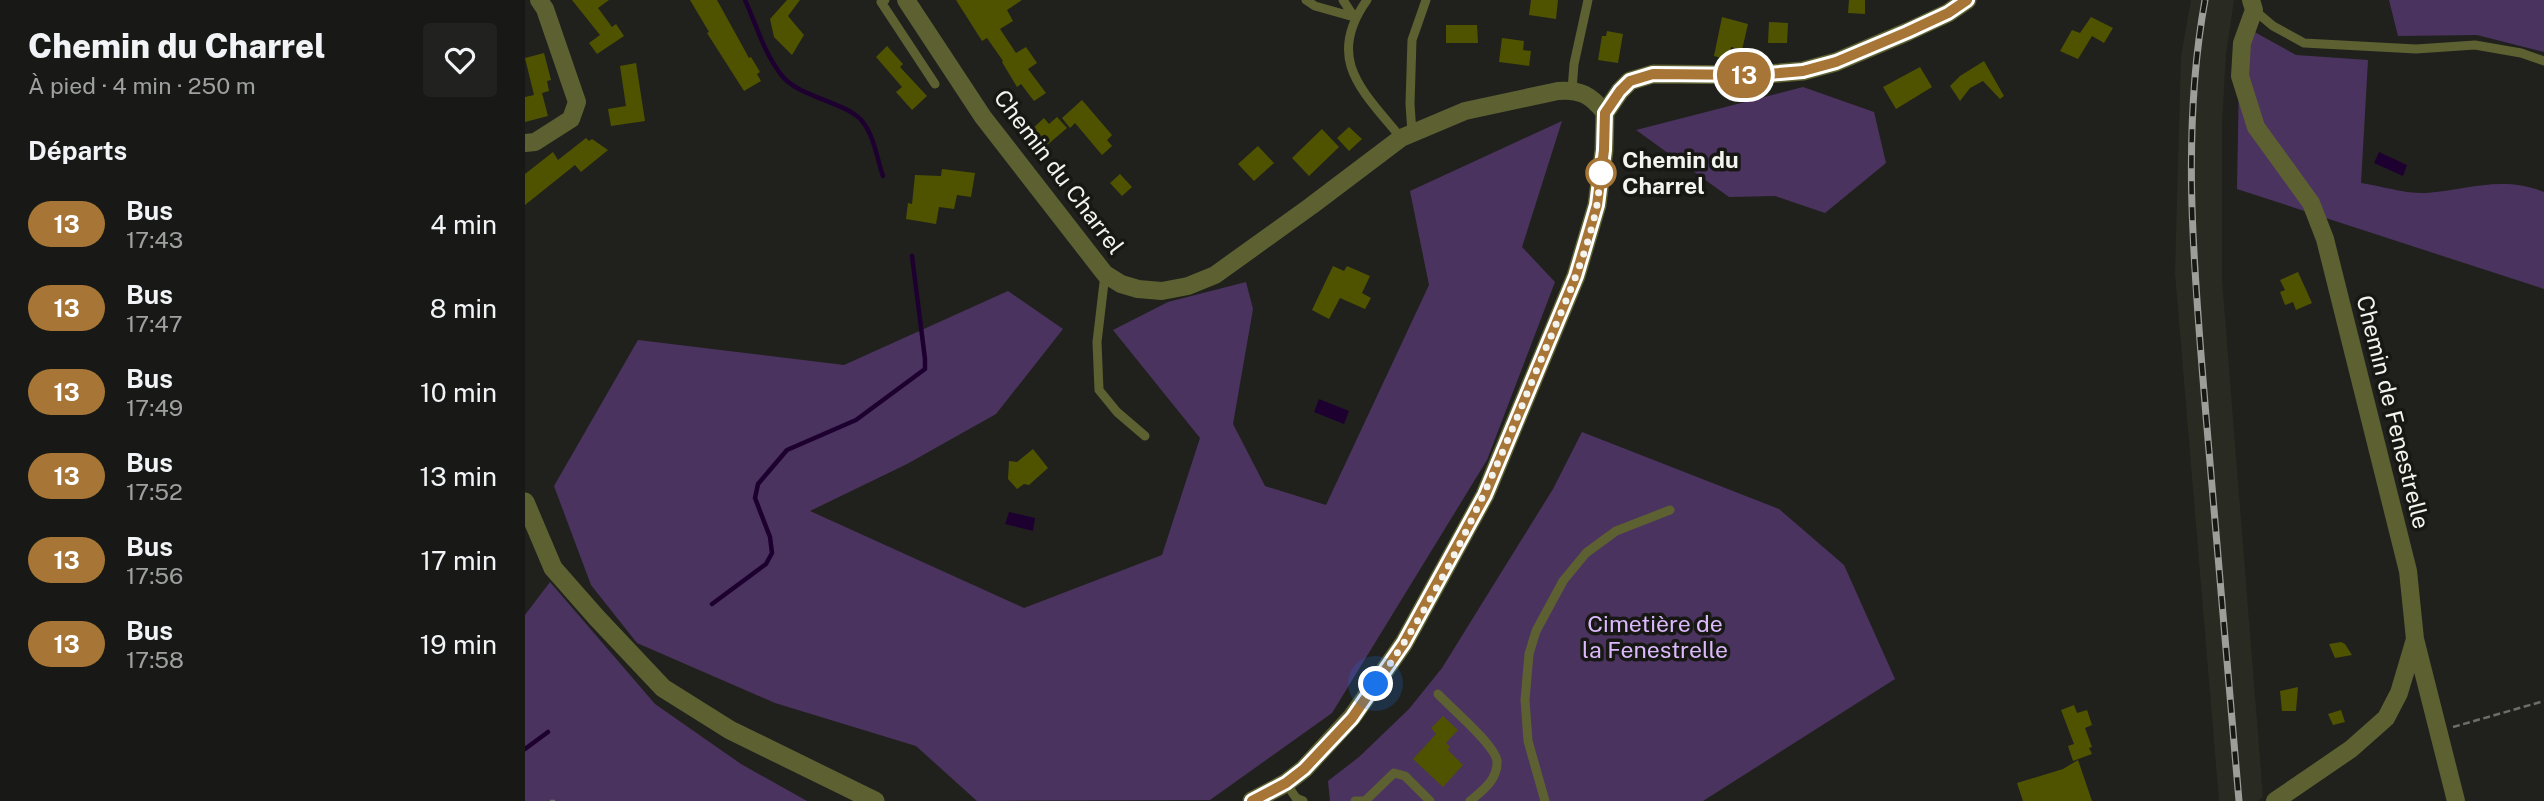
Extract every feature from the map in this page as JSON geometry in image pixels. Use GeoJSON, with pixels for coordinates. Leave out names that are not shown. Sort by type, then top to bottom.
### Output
{"type":"FeatureCollection","features":[{"type":"Feature","properties":{"kind":"street"},"geometry":{"type":"LineString","coordinates":[[525,142],[535,142],[571,119],[577,102],[540,0]]}},
{"type":"Feature","properties":{"kind":"street","name":"Chemin du Charrel"},"geometry":{"type":"LineString","coordinates":[[907,0],[983,117],[1105,274],[1121,284],[1138,289],[1162,290],[1188,286],[1215,275],[1407,135],[1465,111],[1572,90]]}},
{"type":"Feature","properties":{"kind":"street"},"geometry":{"type":"LineString","coordinates":[[1252,801],[1286,783],[1304,769],[1352,718],[1388,668],[1436,587],[1485,495],[1576,276],[1597,205],[1604,150],[1605,113],[1620,91],[1630,81],[1643,76],[1671,73],[1756,75],[1803,71],[1836,62],[1907,32],[1948,13],[1967,0]]}},
{"type":"Feature","properties":{"kind":"street","name":"Chemin de Fenestrelle"},"geometry":{"type":"LineString","coordinates":[[2252,5],[2242,43],[2240,76],[2256,127],[2311,203],[2325,239],[2408,571],[2415,639],[2399,694],[2386,718],[2351,749],[2275,801]]}},
{"type":"Feature","properties":{"kind":"street"},"geometry":{"type":"LineString","coordinates":[[1572,90],[1588,94],[1605,113]]}},
{"type":"Feature","properties":{"kind":"street"},"geometry":{"type":"LineString","coordinates":[[525,502],[553,568],[663,688],[730,730],[875,801]]}},
{"type":"Feature","properties":{"kind":"street"},"geometry":{"type":"LineString","coordinates":[[2415,639],[2456,801]]}},
{"type":"Feature","properties":{"kind":"lane"},"geometry":{"type":"LineString","coordinates":[[885,0],[881,2],[935,84]]}},
{"type":"Feature","properties":{"kind":"lane"},"geometry":{"type":"LineString","coordinates":[[1306,0],[1315,6],[1354,18]]}},
{"type":"Feature","properties":{"kind":"lane"},"geometry":{"type":"LineString","coordinates":[[1343,0],[1354,18]]}},
{"type":"Feature","properties":{"kind":"lane"},"geometry":{"type":"LineString","coordinates":[[1367,0],[1354,18],[1348,49],[1349,66],[1355,80],[1407,135]]}},
{"type":"Feature","properties":{"kind":"lane"},"geometry":{"type":"LineString","coordinates":[[1407,135],[1412,40],[1426,0]]}},
{"type":"Feature","properties":{"kind":"lane"},"geometry":{"type":"LineString","coordinates":[[1572,90],[1574,64],[1588,0]]}},
{"type":"Feature","properties":{"kind":"lane"},"geometry":{"type":"LineString","coordinates":[[2252,5],[2273,26],[2304,43],[2416,50],[2475,46],[2521,53],[2544,61]]}},
{"type":"Feature","properties":{"kind":"lane"},"geometry":{"type":"LineString","coordinates":[[1105,274],[1097,342],[1099,390],[1117,412],[1145,436]]}},
{"type":"Feature","properties":{"kind":"lane"},"geometry":{"type":"LineString","coordinates":[[1543,800],[1528,741],[1525,700],[1529,654],[1536,631],[1563,581],[1585,554],[1616,531],[1670,510]]}},
{"type":"Feature","properties":{"kind":"lane"},"geometry":{"type":"LineString","coordinates":[[1438,695],[1489,745],[1497,759],[1495,774],[1488,786],[1469,801]]}},
{"type":"Feature","properties":{"kind":"lane"},"geometry":{"type":"LineString","coordinates":[[1355,801],[1365,801],[1394,773],[1405,776],[1430,801]]}},
{"type":"Feature","properties":{"kind":"lane"},"geometry":{"type":"LineString","coordinates":[[1286,783],[1296,798],[1303,801]]}},
{"type":"Feature","properties":{"kind":"path"},"geometry":{"type":"LineString","coordinates":[[2440,731],[2544,701]]}},
{"type":"Feature","properties":{"kind":"path"},"geometry":{"type":"LineString","coordinates":[[550,801],[555,801]]}},
{"type":"Feature","properties":{"kind":"shaded area"},"geometry":{"type":"Polygon","coordinates":[[[2191,0],[2234,0],[2226,54],[2222,123],[2222,280],[2263,797],[2258,801],[2219,801],[2175,273],[2181,56],[2191,0]]]}},
{"type":"Feature","properties":{"kind":"shaded area"},"geometry":{"type":"Polygon","coordinates":[[[2379,152],[2407,165],[2403,176],[2374,163],[2379,152]]]}},
{"type":"Feature","properties":{"kind":"shaded area"},"geometry":{"type":"Polygon","coordinates":[[[1319,399],[1349,411],[1344,424],[1314,412],[1319,399]]]}},
{"type":"Feature","properties":{"kind":"shaded area"},"geometry":{"type":"Polygon","coordinates":[[[1009,512],[1035,518],[1033,531],[1005,524],[1009,512]]]}},
{"type":"Feature","properties":{"kind":"green space"},"geometry":{"type":"Polygon","coordinates":[[[2389,0],[2544,0],[2544,52],[2477,35],[2398,36],[2389,0]]]}},
{"type":"Feature","properties":{"kind":"green space"},"geometry":{"type":"Polygon","coordinates":[[[2240,24],[2296,55],[2368,60],[2361,183],[2418,193],[2499,184],[2528,187],[2544,192],[2544,289],[2237,189],[2240,24]]]}},
{"type":"Feature","properties":{"kind":"green space"},"geometry":{"type":"Polygon","coordinates":[[[1803,87],[1874,112],[1886,163],[1825,213],[1775,196],[1729,197],[1636,130],[1803,87]]]}},
{"type":"Feature","properties":{"kind":"green space"},"geometry":{"type":"Polygon","coordinates":[[[1562,121],[1522,247],[1555,282],[1487,460],[1332,713],[1210,800],[977,801],[916,746],[775,703],[637,643],[591,585],[554,486],[638,340],[844,365],[1008,291],[1063,329],[996,414],[907,464],[810,511],[1024,608],[1162,555],[1200,438],[1113,330],[1168,302],[1246,282],[1253,309],[1233,424],[1265,486],[1326,505],[1429,285],[1410,191],[1562,121]]]}},
{"type":"Feature","properties":{"kind":"green space","name":"Cimetière de la Fenestrelle"},"geometry":{"type":"Polygon","coordinates":[[[1582,432],[1779,509],[1844,565],[1895,679],[1703,801],[1330,801],[1328,781],[1359,757],[1409,709],[1442,668],[1553,489],[1582,432]]]}},
{"type":"Feature","properties":{"kind":"green space"},"geometry":{"type":"Polygon","coordinates":[[[550,582],[655,704],[741,764],[807,801],[525,801],[525,615],[550,582]]]}},
{"type":"Feature","properties":{"kind":"building"},"geometry":{"type":"Polygon","coordinates":[[[572,0],[609,0],[598,8],[612,27],[616,24],[624,36],[597,54],[589,43],[600,35],[572,0]]]}},
{"type":"Feature","properties":{"kind":"building"},"geometry":{"type":"Polygon","coordinates":[[[690,0],[717,0],[749,58],[751,57],[760,72],[757,74],[761,81],[744,91],[707,33],[709,32],[690,0]]]}},
{"type":"Feature","properties":{"kind":"building"},"geometry":{"type":"Polygon","coordinates":[[[787,0],[800,0],[788,16],[804,35],[792,55],[774,37],[770,19],[787,0]]]}},
{"type":"Feature","properties":{"kind":"building"},"geometry":{"type":"Polygon","coordinates":[[[956,0],[1022,0],[1007,10],[1013,21],[1000,29],[1016,53],[1026,47],[1037,63],[1028,69],[1046,93],[1034,101],[1021,84],[1017,87],[987,38],[982,41],[956,0]]]}},
{"type":"Feature","properties":{"kind":"building"},"geometry":{"type":"Polygon","coordinates":[[[1531,0],[1558,0],[1556,19],[1529,15],[1531,0]]]}},
{"type":"Feature","properties":{"kind":"building"},"geometry":{"type":"Polygon","coordinates":[[[1849,0],[1865,0],[1865,14],[1848,13],[1849,0]]]}},
{"type":"Feature","properties":{"kind":"building"},"geometry":{"type":"Polygon","coordinates":[[[1722,17],[1748,24],[1742,50],[1731,47],[1728,60],[1714,56],[1722,17]]]}},
{"type":"Feature","properties":{"kind":"building"},"geometry":{"type":"Polygon","coordinates":[[[2091,17],[2113,28],[2104,43],[2092,36],[2078,59],[2060,51],[2072,30],[2080,33],[2091,17]]]}},
{"type":"Feature","properties":{"kind":"building"},"geometry":{"type":"Polygon","coordinates":[[[1769,22],[1788,23],[1787,43],[1768,43],[1769,22]]]}},
{"type":"Feature","properties":{"kind":"building"},"geometry":{"type":"Polygon","coordinates":[[[1446,25],[1477,25],[1478,43],[1446,43],[1446,25]]]}},
{"type":"Feature","properties":{"kind":"building"},"geometry":{"type":"Polygon","coordinates":[[[1607,31],[1623,34],[1618,63],[1598,60],[1602,36],[1606,36],[1607,31]]]}},
{"type":"Feature","properties":{"kind":"building"},"geometry":{"type":"Polygon","coordinates":[[[1502,38],[1524,41],[1523,50],[1531,51],[1529,66],[1499,62],[1502,38]]]}},
{"type":"Feature","properties":{"kind":"building"},"geometry":{"type":"Polygon","coordinates":[[[887,46],[903,64],[900,67],[927,96],[912,110],[896,92],[902,87],[876,57],[887,46]]]}},
{"type":"Feature","properties":{"kind":"building"},"geometry":{"type":"Polygon","coordinates":[[[544,53],[551,80],[547,81],[549,91],[542,93],[548,116],[525,122],[525,97],[534,95],[525,58],[544,53]]]}},
{"type":"Feature","properties":{"kind":"building"},"geometry":{"type":"Polygon","coordinates":[[[1984,61],[2004,96],[2000,99],[1983,81],[1970,88],[1960,101],[1950,86],[1960,76],[1984,61]]]}},
{"type":"Feature","properties":{"kind":"building"},"geometry":{"type":"Polygon","coordinates":[[[636,63],[645,121],[611,126],[608,109],[626,106],[620,66],[636,63]]]}},
{"type":"Feature","properties":{"kind":"building"},"geometry":{"type":"Polygon","coordinates":[[[1920,67],[1932,87],[1896,109],[1883,87],[1920,67]]]}},
{"type":"Feature","properties":{"kind":"building"},"geometry":{"type":"Polygon","coordinates":[[[1082,100],[1112,135],[1107,140],[1112,146],[1102,155],[1075,123],[1070,128],[1062,118],[1082,100]]]}},
{"type":"Feature","properties":{"kind":"building"},"geometry":{"type":"Polygon","coordinates":[[[1057,117],[1067,128],[1046,146],[1031,130],[1044,118],[1049,124],[1057,117]]]}},
{"type":"Feature","properties":{"kind":"building"},"geometry":{"type":"Polygon","coordinates":[[[1349,127],[1362,139],[1349,151],[1337,138],[1349,127]]]}},
{"type":"Feature","properties":{"kind":"building"},"geometry":{"type":"Polygon","coordinates":[[[1322,129],[1339,147],[1309,176],[1292,158],[1322,129]]]}},
{"type":"Feature","properties":{"kind":"building"},"geometry":{"type":"Polygon","coordinates":[[[586,138],[608,150],[581,172],[575,165],[525,205],[525,174],[553,152],[558,160],[586,138]]]}},
{"type":"Feature","properties":{"kind":"building"},"geometry":{"type":"Polygon","coordinates":[[[1258,146],[1274,163],[1254,181],[1238,164],[1258,146]]]}},
{"type":"Feature","properties":{"kind":"building"},"geometry":{"type":"Polygon","coordinates":[[[942,169],[975,173],[971,197],[957,195],[954,209],[939,207],[936,224],[906,219],[908,203],[912,204],[915,175],[941,176],[942,169]]]}},
{"type":"Feature","properties":{"kind":"building"},"geometry":{"type":"Polygon","coordinates":[[[1120,174],[1132,187],[1122,196],[1110,183],[1120,174]]]}},
{"type":"Feature","properties":{"kind":"building"},"geometry":{"type":"Polygon","coordinates":[[[1333,266],[1344,271],[1347,266],[1370,276],[1362,293],[1371,298],[1365,309],[1340,298],[1329,319],[1312,310],[1333,266]]]}},
{"type":"Feature","properties":{"kind":"building"},"geometry":{"type":"Polygon","coordinates":[[[2298,272],[2312,303],[2296,310],[2293,302],[2285,305],[2280,292],[2285,290],[2280,280],[2298,272]]]}},
{"type":"Feature","properties":{"kind":"building"},"geometry":{"type":"Polygon","coordinates":[[[1033,449],[1048,468],[1029,485],[1024,484],[1017,489],[1008,479],[1009,461],[1017,462],[1033,449]]]}},
{"type":"Feature","properties":{"kind":"building"},"geometry":{"type":"Polygon","coordinates":[[[2341,642],[2352,655],[2335,658],[2329,644],[2341,642]]]}},
{"type":"Feature","properties":{"kind":"building"},"geometry":{"type":"Polygon","coordinates":[[[2298,687],[2296,711],[2282,711],[2280,691],[2298,687]]]}},
{"type":"Feature","properties":{"kind":"building"},"geometry":{"type":"Polygon","coordinates":[[[2074,705],[2077,713],[2087,710],[2092,725],[2085,728],[2092,754],[2073,761],[2068,746],[2074,744],[2061,710],[2074,705]]]}},
{"type":"Feature","properties":{"kind":"building"},"geometry":{"type":"Polygon","coordinates":[[[2341,710],[2345,722],[2333,725],[2328,714],[2341,710]]]}},
{"type":"Feature","properties":{"kind":"building"},"geometry":{"type":"Polygon","coordinates":[[[1443,716],[1458,730],[1446,743],[1450,747],[1448,750],[1463,765],[1443,787],[1413,759],[1436,734],[1431,728],[1443,716]]]}},
{"type":"Feature","properties":{"kind":"building"},"geometry":{"type":"Polygon","coordinates":[[[2078,760],[2092,801],[2023,801],[2017,783],[2063,769],[2078,760]]]}},
{"type":"Feature","properties":{"kind":"waterway"},"geometry":{"type":"LineString","coordinates":[[745,0],[766,49],[783,77],[801,90],[846,109],[862,121],[872,140],[883,176]]}},
{"type":"Feature","properties":{"kind":"waterway"},"geometry":{"type":"LineString","coordinates":[[712,604],[766,564],[772,553],[770,537],[755,498],[758,484],[787,450],[856,420],[925,369],[912,256]]}},
{"type":"Feature","properties":{"kind":"waterway"},"geometry":{"type":"LineString","coordinates":[[525,749],[548,732]]}},
{"type":"Feature","properties":{"kind":"railway"},"geometry":{"type":"LineString","coordinates":[[2205,0],[2193,104],[2191,156],[2194,260],[2239,801]]}},
{"type":"Feature","properties":{"kind":"bus line","name":"13"},"geometry":{"type":"LineString","coordinates":[[1252,801],[1286,783],[1304,769],[1352,718],[1404,643],[1485,495],[1576,276],[1597,205],[1604,150],[1605,113],[1611,101],[1630,81],[1653,74],[1756,75],[1803,71],[1836,62],[1948,13],[1967,0]]}},
{"type":"Feature","properties":{"kind":"place","name":"Chemin du Charrel"},"geometry":{"type":"Point","coordinates":[1601,173]}},
{"type":"Feature","properties":{"kind":"route"},"geometry":{"type":"LineString","coordinates":[[1376,684],[1404,643],[1485,495],[1576,276],[1597,205],[1601,173]]}}]}
